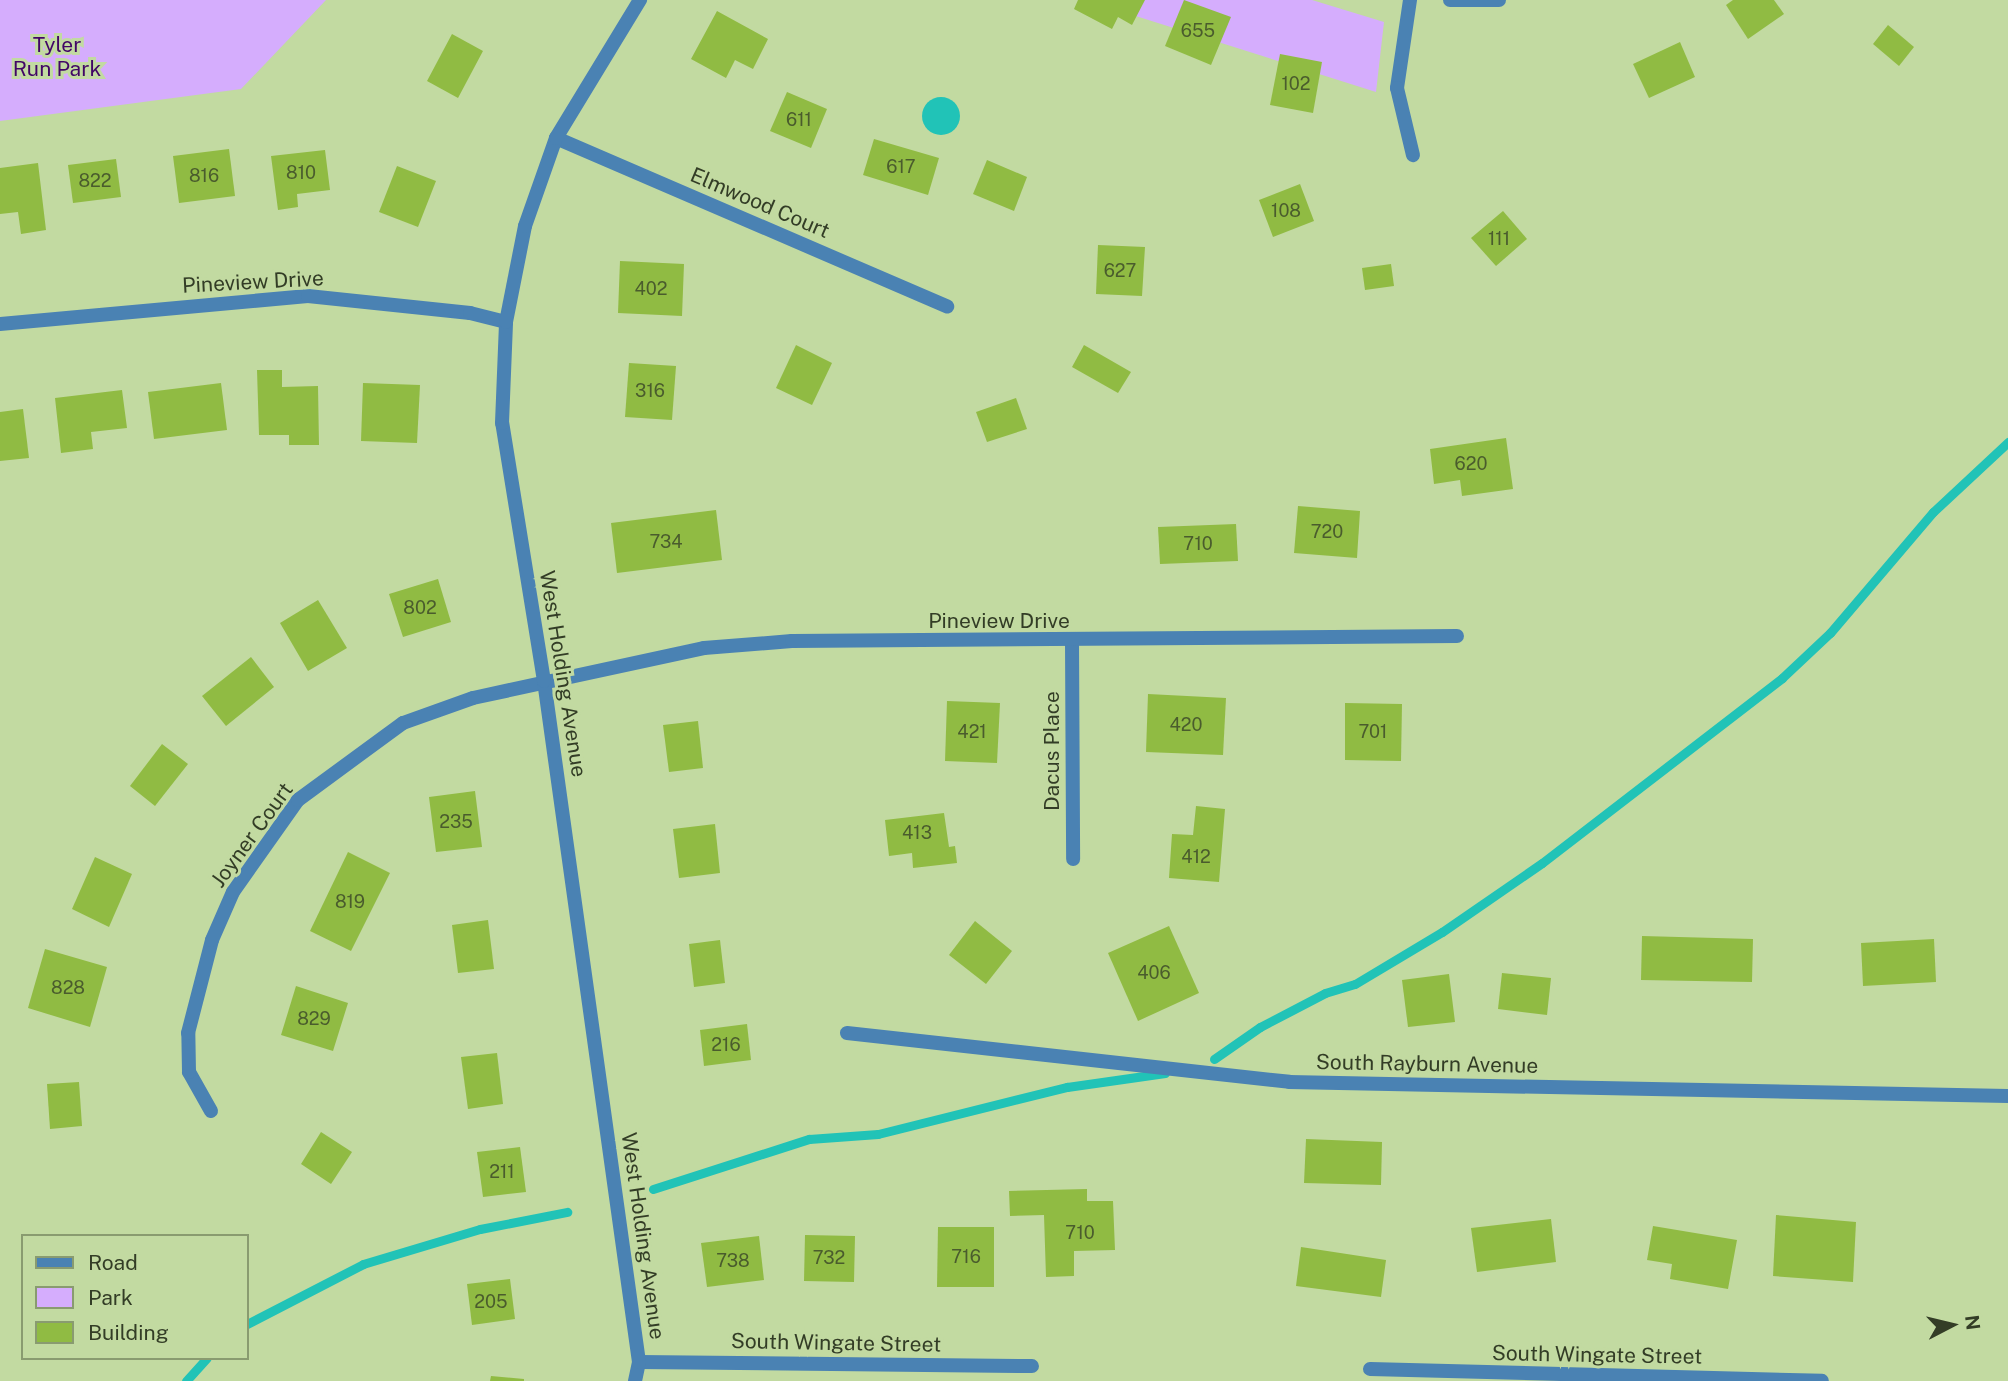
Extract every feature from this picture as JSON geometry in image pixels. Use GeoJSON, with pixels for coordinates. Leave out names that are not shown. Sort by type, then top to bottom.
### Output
{"type":"FeatureCollection","features":[{"type":"Feature","properties":{"kind":"street","name":"West Holding Avenue"},"geometry":{"type":"LineString","coordinates":[[635,1381],[639,1362],[544,681],[502,424],[506,322],[525,226],[556,138],[640,0]]}},
{"type":"Feature","properties":{"kind":"street"},"geometry":{"type":"LineString","coordinates":[[1410,0],[1397,88],[1413,155]]}},
{"type":"Feature","properties":{"kind":"street"},"geometry":{"type":"LineString","coordinates":[[1450,0],[1499,0]]}},
{"type":"Feature","properties":{"kind":"street","name":"Elmwood Court"},"geometry":{"type":"LineString","coordinates":[[556,138],[947,306]]}},
{"type":"Feature","properties":{"kind":"street","name":"Pineview Drive"},"geometry":{"type":"LineString","coordinates":[[0,324],[308,296],[470,313],[506,322]]}},
{"type":"Feature","properties":{"kind":"street","name":"Pineview Drive"},"geometry":{"type":"LineString","coordinates":[[544,681],[704,648],[792,641],[1072,642],[1457,636]]}},
{"type":"Feature","properties":{"kind":"street","name":"Dacus Place"},"geometry":{"type":"LineString","coordinates":[[1072,642],[1073,859]]}},
{"type":"Feature","properties":{"kind":"street","name":"Joyner Court"},"geometry":{"type":"LineString","coordinates":[[211,1111],[189,1072],[194,998],[233,892],[298,800],[403,723],[473,698],[544,681]]}},
{"type":"Feature","properties":{"kind":"street","name":"South Rayburn Avenue"},"geometry":{"type":"LineString","coordinates":[[847,1033],[1289,1082],[2008,1096]]}},
{"type":"Feature","properties":{"kind":"street","name":"South Wingate Street"},"geometry":{"type":"LineString","coordinates":[[639,1362],[1032,1366]]}},
{"type":"Feature","properties":{"kind":"street","name":"South Wingate Street"},"geometry":{"type":"LineString","coordinates":[[1370,1369],[1467,1377],[1821,1381]]}},
{"type":"Feature","properties":{"kind":"green space","name":"Tyler Run Park"},"geometry":{"type":"Polygon","coordinates":[[[0,0],[326,0],[241,89],[0,121],[0,0]]]}},
{"type":"Feature","properties":{"kind":"green space"},"geometry":{"type":"Polygon","coordinates":[[[1085,0],[1312,0],[1384,22],[1376,92],[1085,0]]]}},
{"type":"Feature","properties":{"kind":"water"},"geometry":{"type":"Polygon","coordinates":[[[941,97],[955,102],[960,116],[955,130],[941,135],[927,130],[922,116],[927,102],[941,97]]]}},
{"type":"Feature","properties":{"kind":"building"},"geometry":{"type":"Polygon","coordinates":[[[1078,0],[1145,0],[1132,25],[1118,17],[1112,29],[1074,9],[1078,0]]]}},
{"type":"Feature","properties":{"kind":"building"},"geometry":{"type":"Polygon","coordinates":[[[1184,0],[1231,17],[1211,65],[1165,46],[1184,0]]]}},
{"type":"Feature","properties":{"kind":"building"},"geometry":{"type":"Polygon","coordinates":[[[1733,0],[1774,0],[1784,14],[1748,39],[1726,5],[1733,0]]]}},
{"type":"Feature","properties":{"kind":"building"},"geometry":{"type":"Polygon","coordinates":[[[717,11],[768,39],[753,69],[735,60],[726,78],[691,59],[717,11]]]}},
{"type":"Feature","properties":{"kind":"building"},"geometry":{"type":"Polygon","coordinates":[[[1888,25],[1914,47],[1899,66],[1873,44],[1888,25]]]}},
{"type":"Feature","properties":{"kind":"building"},"geometry":{"type":"Polygon","coordinates":[[[452,34],[483,51],[458,98],[427,81],[452,34]]]}},
{"type":"Feature","properties":{"kind":"building"},"geometry":{"type":"Polygon","coordinates":[[[1680,42],[1695,77],[1649,98],[1633,64],[1680,42]]]}},
{"type":"Feature","properties":{"kind":"building"},"geometry":{"type":"Polygon","coordinates":[[[1280,54],[1322,62],[1313,113],[1270,105],[1280,54]]]}},
{"type":"Feature","properties":{"kind":"building"},"geometry":{"type":"Polygon","coordinates":[[[787,92],[827,109],[811,148],[770,131],[787,92]]]}},
{"type":"Feature","properties":{"kind":"building"},"geometry":{"type":"Polygon","coordinates":[[[874,139],[939,158],[928,195],[863,175],[874,139]]]}},
{"type":"Feature","properties":{"kind":"building"},"geometry":{"type":"Polygon","coordinates":[[[229,149],[235,196],[179,203],[173,156],[229,149]]]}},
{"type":"Feature","properties":{"kind":"building"},"geometry":{"type":"Polygon","coordinates":[[[325,150],[330,190],[297,194],[298,207],[278,210],[271,156],[325,150]]]}},
{"type":"Feature","properties":{"kind":"building"},"geometry":{"type":"Polygon","coordinates":[[[116,159],[121,197],[73,203],[68,165],[116,159]]]}},
{"type":"Feature","properties":{"kind":"building"},"geometry":{"type":"Polygon","coordinates":[[[987,160],[1027,177],[1014,211],[973,194],[987,160]]]}},
{"type":"Feature","properties":{"kind":"building"},"geometry":{"type":"Polygon","coordinates":[[[38,163],[46,230],[21,234],[18,212],[0,214],[0,168],[38,163]]]}},
{"type":"Feature","properties":{"kind":"building"},"geometry":{"type":"Polygon","coordinates":[[[397,166],[436,181],[418,227],[379,212],[397,166]]]}},
{"type":"Feature","properties":{"kind":"building"},"geometry":{"type":"Polygon","coordinates":[[[1300,184],[1314,221],[1273,237],[1259,200],[1300,184]]]}},
{"type":"Feature","properties":{"kind":"building"},"geometry":{"type":"Polygon","coordinates":[[[1503,211],[1527,239],[1496,266],[1471,238],[1503,211]]]}},
{"type":"Feature","properties":{"kind":"building"},"geometry":{"type":"Polygon","coordinates":[[[1098,245],[1145,247],[1142,296],[1096,294],[1098,245]]]}},
{"type":"Feature","properties":{"kind":"building"},"geometry":{"type":"Polygon","coordinates":[[[620,261],[684,264],[682,316],[618,313],[620,261]]]}},
{"type":"Feature","properties":{"kind":"building"},"geometry":{"type":"Polygon","coordinates":[[[1391,264],[1394,286],[1365,290],[1362,268],[1391,264]]]}},
{"type":"Feature","properties":{"kind":"building"},"geometry":{"type":"Polygon","coordinates":[[[796,345],[832,363],[812,405],[776,388],[796,345]]]}},
{"type":"Feature","properties":{"kind":"building"},"geometry":{"type":"Polygon","coordinates":[[[1084,345],[1131,372],[1118,393],[1072,367],[1084,345]]]}},
{"type":"Feature","properties":{"kind":"building"},"geometry":{"type":"Polygon","coordinates":[[[629,363],[676,366],[672,420],[625,417],[629,363]]]}},
{"type":"Feature","properties":{"kind":"building"},"geometry":{"type":"Polygon","coordinates":[[[257,370],[282,370],[282,387],[318,386],[319,445],[289,445],[289,435],[259,435],[257,370]]]}},
{"type":"Feature","properties":{"kind":"building"},"geometry":{"type":"Polygon","coordinates":[[[221,383],[227,430],[154,439],[148,392],[221,383]]]}},
{"type":"Feature","properties":{"kind":"building"},"geometry":{"type":"Polygon","coordinates":[[[363,383],[420,385],[417,443],[361,441],[363,383]]]}},
{"type":"Feature","properties":{"kind":"building"},"geometry":{"type":"Polygon","coordinates":[[[122,390],[127,428],[91,432],[93,449],[61,453],[55,398],[122,390]]]}},
{"type":"Feature","properties":{"kind":"building"},"geometry":{"type":"Polygon","coordinates":[[[1016,398],[1027,429],[987,442],[976,412],[1016,398]]]}},
{"type":"Feature","properties":{"kind":"building"},"geometry":{"type":"Polygon","coordinates":[[[23,409],[29,458],[0,461],[0,412],[23,409]]]}},
{"type":"Feature","properties":{"kind":"building"},"geometry":{"type":"Polygon","coordinates":[[[1506,438],[1513,489],[1462,496],[1460,480],[1434,484],[1430,449],[1506,438]]]}},
{"type":"Feature","properties":{"kind":"building"},"geometry":{"type":"Polygon","coordinates":[[[1298,506],[1360,511],[1357,558],[1294,553],[1298,506]]]}},
{"type":"Feature","properties":{"kind":"building"},"geometry":{"type":"Polygon","coordinates":[[[716,510],[722,560],[617,573],[611,523],[716,510]]]}},
{"type":"Feature","properties":{"kind":"building"},"geometry":{"type":"Polygon","coordinates":[[[1236,524],[1238,561],[1160,564],[1158,527],[1236,524]]]}},
{"type":"Feature","properties":{"kind":"building"},"geometry":{"type":"Polygon","coordinates":[[[438,579],[451,622],[403,637],[389,594],[438,579]]]}},
{"type":"Feature","properties":{"kind":"building"},"geometry":{"type":"Polygon","coordinates":[[[318,600],[347,648],[308,671],[280,623],[318,600]]]}},
{"type":"Feature","properties":{"kind":"building"},"geometry":{"type":"Polygon","coordinates":[[[251,657],[274,687],[226,726],[202,696],[251,657]]]}},
{"type":"Feature","properties":{"kind":"building"},"geometry":{"type":"Polygon","coordinates":[[[1148,694],[1226,698],[1223,755],[1146,752],[1148,694]]]}},
{"type":"Feature","properties":{"kind":"building"},"geometry":{"type":"Polygon","coordinates":[[[947,701],[1000,703],[997,763],[945,761],[947,701]]]}},
{"type":"Feature","properties":{"kind":"building"},"geometry":{"type":"Polygon","coordinates":[[[1345,703],[1402,704],[1401,761],[1345,760],[1345,703]]]}},
{"type":"Feature","properties":{"kind":"building"},"geometry":{"type":"Polygon","coordinates":[[[698,721],[703,768],[669,772],[663,725],[698,721]]]}},
{"type":"Feature","properties":{"kind":"building"},"geometry":{"type":"Polygon","coordinates":[[[162,744],[188,764],[155,806],[130,786],[162,744]]]}},
{"type":"Feature","properties":{"kind":"building"},"geometry":{"type":"Polygon","coordinates":[[[475,791],[482,847],[436,852],[429,797],[475,791]]]}},
{"type":"Feature","properties":{"kind":"building"},"geometry":{"type":"Polygon","coordinates":[[[1196,806],[1225,809],[1219,882],[1169,878],[1172,834],[1193,835],[1196,806]]]}},
{"type":"Feature","properties":{"kind":"building"},"geometry":{"type":"Polygon","coordinates":[[[944,813],[949,847],[955,846],[957,863],[913,868],[912,853],[889,856],[885,820],[944,813]]]}},
{"type":"Feature","properties":{"kind":"building"},"geometry":{"type":"Polygon","coordinates":[[[715,824],[720,873],[679,878],[673,829],[715,824]]]}},
{"type":"Feature","properties":{"kind":"building"},"geometry":{"type":"Polygon","coordinates":[[[348,852],[390,873],[351,951],[310,931],[348,852]]]}},
{"type":"Feature","properties":{"kind":"building"},"geometry":{"type":"Polygon","coordinates":[[[95,857],[132,874],[109,927],[72,909],[95,857]]]}},
{"type":"Feature","properties":{"kind":"building"},"geometry":{"type":"Polygon","coordinates":[[[488,920],[494,969],[458,973],[452,925],[488,920]]]}},
{"type":"Feature","properties":{"kind":"building"},"geometry":{"type":"Polygon","coordinates":[[[975,921],[1012,951],[986,984],[949,955],[975,921]]]}},
{"type":"Feature","properties":{"kind":"building"},"geometry":{"type":"Polygon","coordinates":[[[1169,926],[1199,993],[1138,1021],[1108,953],[1169,926]]]}},
{"type":"Feature","properties":{"kind":"building"},"geometry":{"type":"Polygon","coordinates":[[[1642,936],[1753,939],[1752,982],[1641,980],[1642,936]]]}},
{"type":"Feature","properties":{"kind":"building"},"geometry":{"type":"Polygon","coordinates":[[[1934,939],[1936,982],[1863,986],[1861,943],[1934,939]]]}},
{"type":"Feature","properties":{"kind":"building"},"geometry":{"type":"Polygon","coordinates":[[[720,940],[725,983],[694,987],[689,944],[720,940]]]}},
{"type":"Feature","properties":{"kind":"building"},"geometry":{"type":"Polygon","coordinates":[[[45,949],[107,967],[90,1027],[28,1008],[45,949]]]}},
{"type":"Feature","properties":{"kind":"building"},"geometry":{"type":"Polygon","coordinates":[[[1502,973],[1551,978],[1547,1015],[1498,1009],[1502,973]]]}},
{"type":"Feature","properties":{"kind":"building"},"geometry":{"type":"Polygon","coordinates":[[[1449,974],[1455,1022],[1408,1027],[1402,980],[1449,974]]]}},
{"type":"Feature","properties":{"kind":"building"},"geometry":{"type":"Polygon","coordinates":[[[296,986],[348,1003],[333,1051],[281,1035],[296,986]]]}},
{"type":"Feature","properties":{"kind":"building"},"geometry":{"type":"Polygon","coordinates":[[[747,1024],[751,1060],[704,1066],[700,1030],[747,1024]]]}},
{"type":"Feature","properties":{"kind":"building"},"geometry":{"type":"Polygon","coordinates":[[[497,1053],[503,1104],[468,1109],[461,1057],[497,1053]]]}},
{"type":"Feature","properties":{"kind":"building"},"geometry":{"type":"Polygon","coordinates":[[[79,1082],[82,1126],[50,1129],[47,1084],[79,1082]]]}},
{"type":"Feature","properties":{"kind":"building"},"geometry":{"type":"Polygon","coordinates":[[[321,1132],[352,1152],[331,1184],[301,1164],[321,1132]]]}},
{"type":"Feature","properties":{"kind":"building"},"geometry":{"type":"Polygon","coordinates":[[[1306,1139],[1382,1142],[1381,1185],[1304,1183],[1306,1139]]]}},
{"type":"Feature","properties":{"kind":"building"},"geometry":{"type":"Polygon","coordinates":[[[520,1147],[526,1192],[483,1197],[477,1152],[520,1147]]]}},
{"type":"Feature","properties":{"kind":"building"},"geometry":{"type":"Polygon","coordinates":[[[1087,1189],[1087,1201],[1113,1201],[1115,1250],[1074,1251],[1074,1276],[1046,1277],[1044,1215],[1010,1216],[1009,1191],[1087,1189]]]}},
{"type":"Feature","properties":{"kind":"building"},"geometry":{"type":"Polygon","coordinates":[[[1776,1215],[1856,1222],[1853,1282],[1773,1276],[1776,1215]]]}},
{"type":"Feature","properties":{"kind":"building"},"geometry":{"type":"Polygon","coordinates":[[[1551,1219],[1556,1262],[1477,1272],[1471,1228],[1551,1219]]]}},
{"type":"Feature","properties":{"kind":"building"},"geometry":{"type":"Polygon","coordinates":[[[1653,1226],[1737,1240],[1728,1289],[1670,1279],[1672,1264],[1647,1260],[1653,1226]]]}},
{"type":"Feature","properties":{"kind":"building"},"geometry":{"type":"Polygon","coordinates":[[[938,1227],[994,1227],[994,1287],[937,1287],[938,1227]]]}},
{"type":"Feature","properties":{"kind":"building"},"geometry":{"type":"Polygon","coordinates":[[[805,1235],[855,1236],[854,1282],[804,1281],[805,1235]]]}},
{"type":"Feature","properties":{"kind":"building"},"geometry":{"type":"Polygon","coordinates":[[[759,1236],[764,1280],[707,1287],[701,1243],[759,1236]]]}},
{"type":"Feature","properties":{"kind":"building"},"geometry":{"type":"Polygon","coordinates":[[[1301,1247],[1386,1260],[1381,1297],[1296,1286],[1301,1247]]]}},
{"type":"Feature","properties":{"kind":"building"},"geometry":{"type":"Polygon","coordinates":[[[510,1279],[515,1319],[472,1325],[467,1284],[510,1279]]]}},
{"type":"Feature","properties":{"kind":"building"},"geometry":{"type":"Polygon","coordinates":[[[491,1376],[524,1379],[524,1381],[490,1381],[491,1376]]]}},
{"type":"Feature","properties":{"kind":"waterway"},"geometry":{"type":"LineString","coordinates":[[1214,1059],[1260,1027],[1325,993],[1355,984],[1442,932],[1542,863],[1782,678],[1830,633],[1933,512],[2008,442]]}},
{"type":"Feature","properties":{"kind":"waterway"},"geometry":{"type":"LineString","coordinates":[[653,1189],[809,1139],[878,1134],[1067,1087],[1165,1073]]}},
{"type":"Feature","properties":{"kind":"waterway"},"geometry":{"type":"LineString","coordinates":[[248,1323],[363,1264],[480,1229],[567,1212]]}},
{"type":"Feature","properties":{"kind":"waterway"},"geometry":{"type":"LineString","coordinates":[[186,1381],[205,1360]]}}]}
